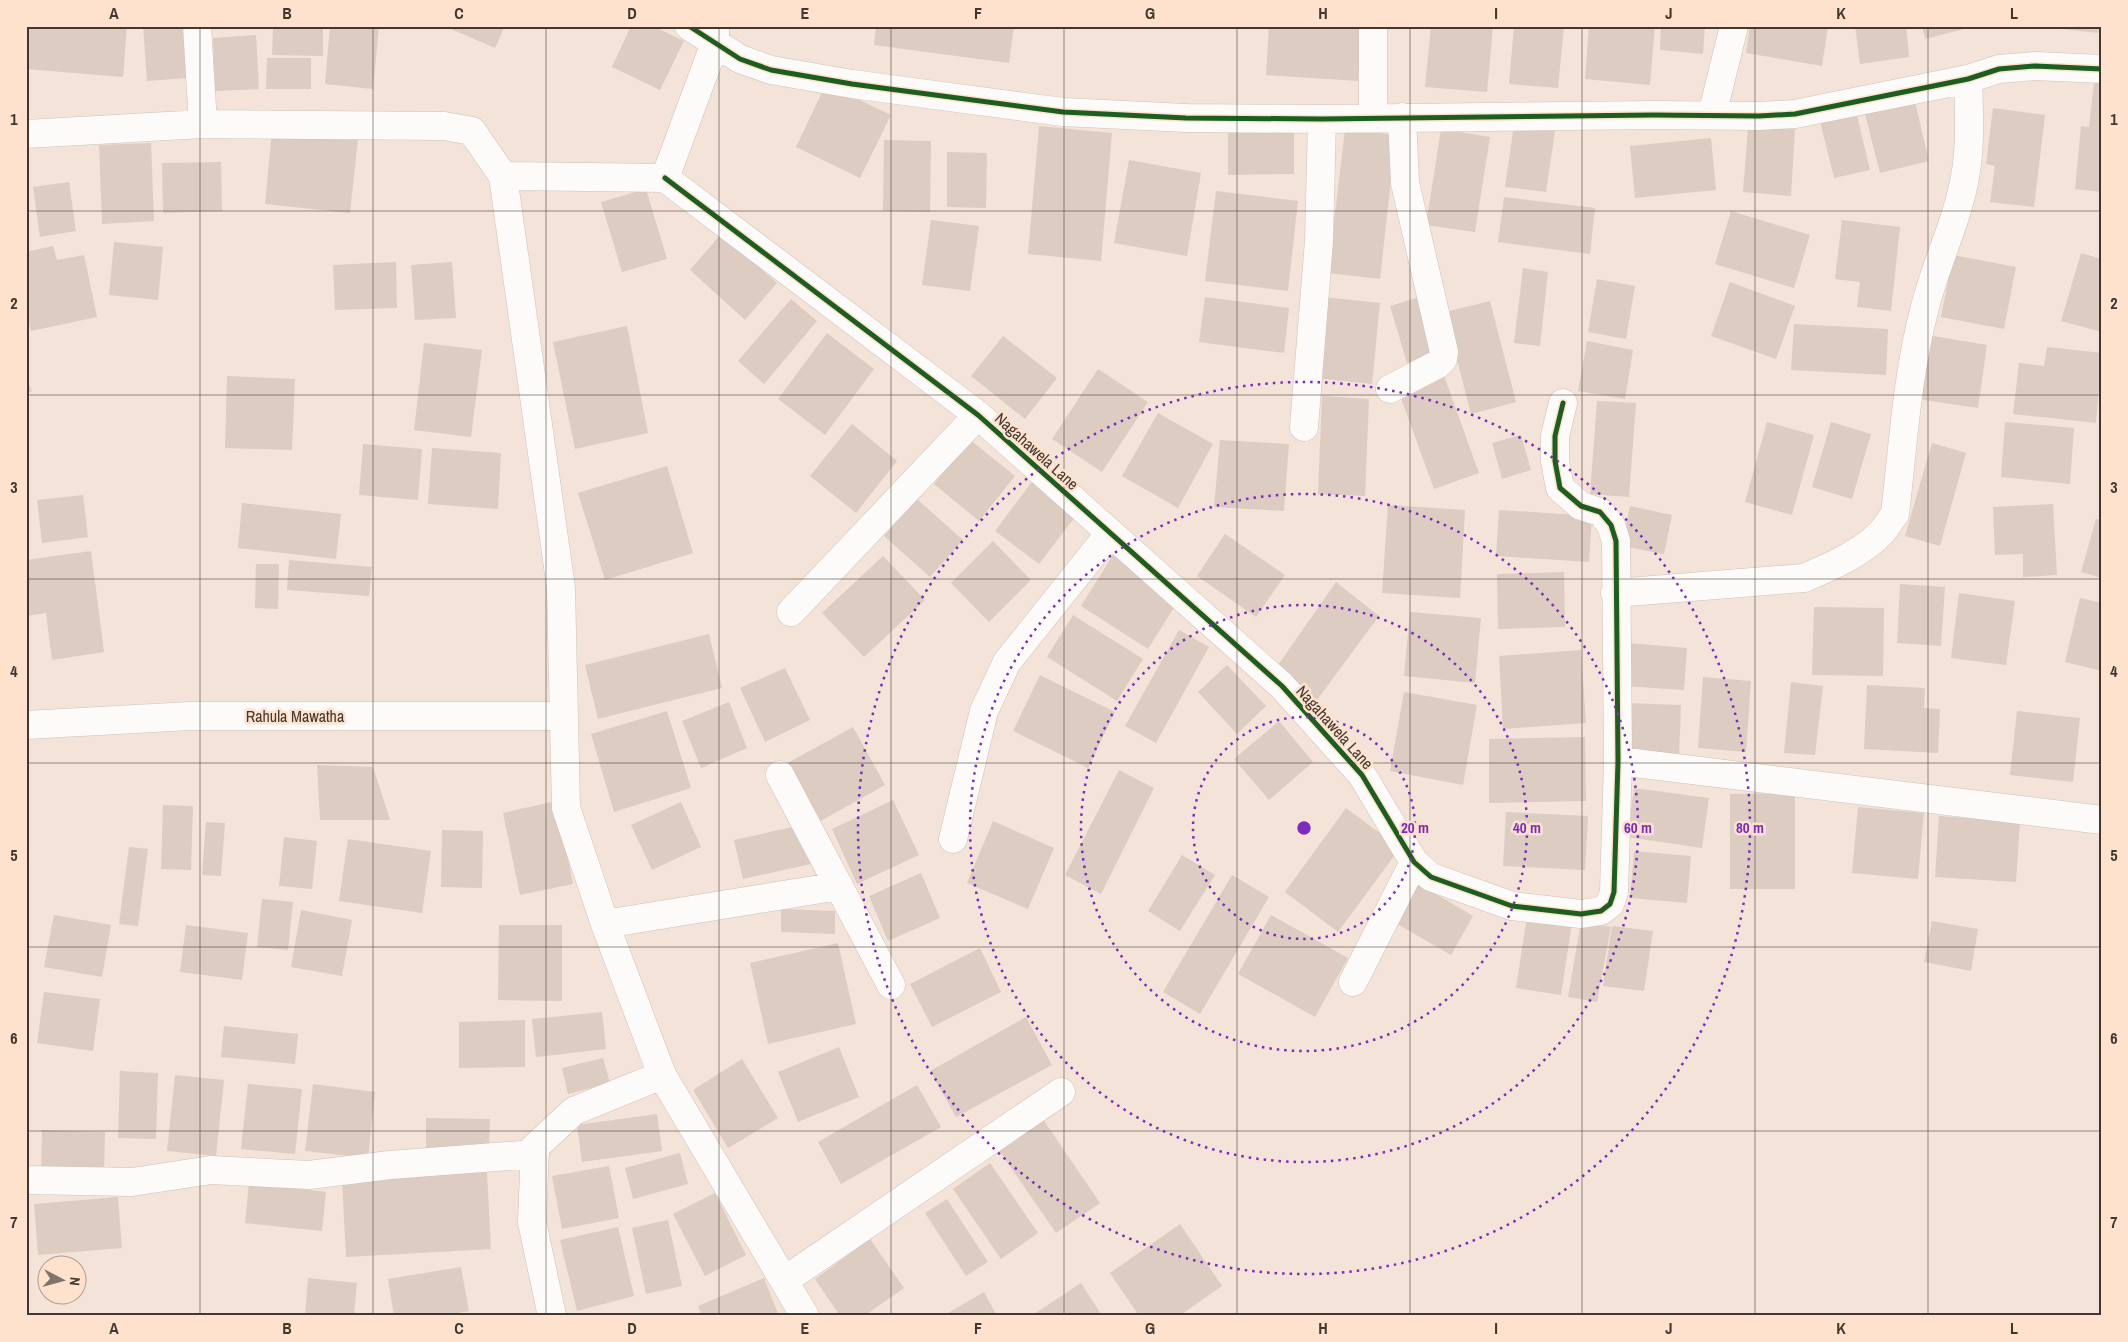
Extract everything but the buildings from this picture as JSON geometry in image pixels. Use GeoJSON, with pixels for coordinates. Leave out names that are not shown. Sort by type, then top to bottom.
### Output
{"type":"FeatureCollection","features":[{"type":"Feature","properties":{"kind":"street"},"geometry":{"type":"LineString","coordinates":[[197,26],[203,124]]}},
{"type":"Feature","properties":{"kind":"street"},"geometry":{"type":"LineString","coordinates":[[689,26],[715,35],[740,59],[771,70],[852,84],[1063,112],[1186,118],[1759,116],[1795,114],[1968,79],[1999,69],[2035,66],[2102,69]]}},
{"type":"Feature","properties":{"kind":"street"},"geometry":{"type":"LineString","coordinates":[[1372,26],[1373,118]]}},
{"type":"Feature","properties":{"kind":"street"},"geometry":{"type":"LineString","coordinates":[[1712,115],[1734,26]]}},
{"type":"Feature","properties":{"kind":"street"},"geometry":{"type":"LineString","coordinates":[[503,176],[665,178],[715,35]]}},
{"type":"Feature","properties":{"kind":"street"},"geometry":{"type":"LineString","coordinates":[[1615,593],[1804,578],[1829,567],[1857,551],[1880,534],[1895,514],[1914,365],[1924,308],[1956,217],[1965,177],[1970,140],[1968,79]]}},
{"type":"Feature","properties":{"kind":"street"},"geometry":{"type":"LineString","coordinates":[[1390,389],[1438,364],[1443,359],[1444,352],[1405,184],[1402,118]]}},
{"type":"Feature","properties":{"kind":"street"},"geometry":{"type":"LineString","coordinates":[[1304,427],[1318,241],[1322,119]]}},
{"type":"Feature","properties":{"kind":"street"},"geometry":{"type":"LineString","coordinates":[[26,134],[203,124],[444,126],[472,131],[503,176],[561,588],[566,808],[605,924],[662,1075],[805,1316]]}},
{"type":"Feature","properties":{"kind":"street","name":"Nagahawela Lane"},"geometry":{"type":"LineString","coordinates":[[665,178],[978,415],[1282,686],[1362,775],[1414,862],[1431,877],[1512,906],[1581,914],[1601,911],[1610,904],[1614,892],[1618,761],[1616,541],[1611,525],[1600,512],[1581,506],[1560,488],[1555,461],[1555,436],[1563,403]]}},
{"type":"Feature","properties":{"kind":"street"},"geometry":{"type":"LineString","coordinates":[[791,612],[978,415]]}},
{"type":"Feature","properties":{"kind":"street"},"geometry":{"type":"LineString","coordinates":[[953,840],[984,711],[1007,662],[1110,533]]}},
{"type":"Feature","properties":{"kind":"street","name":"Rahula Mawatha"},"geometry":{"type":"LineString","coordinates":[[26,725],[190,716],[564,716]]}},
{"type":"Feature","properties":{"kind":"street"},"geometry":{"type":"LineString","coordinates":[[1618,761],[2102,820]]}},
{"type":"Feature","properties":{"kind":"street"},"geometry":{"type":"LineString","coordinates":[[780,775],[891,985]]}},
{"type":"Feature","properties":{"kind":"street"},"geometry":{"type":"LineString","coordinates":[[1354,982],[1414,862]]}},
{"type":"Feature","properties":{"kind":"street"},"geometry":{"type":"LineString","coordinates":[[605,924],[839,886]]}},
{"type":"Feature","properties":{"kind":"street"},"geometry":{"type":"LineString","coordinates":[[552,1316],[532,1222],[535,1147],[574,1111],[662,1075]]}},
{"type":"Feature","properties":{"kind":"street"},"geometry":{"type":"LineString","coordinates":[[785,1280],[1061,1092]]}},
{"type":"Feature","properties":{"kind":"street"},"geometry":{"type":"LineString","coordinates":[[26,1180],[132,1182],[211,1170],[310,1175],[390,1166],[535,1154]]}},
{"type":"Feature","properties":{"kind":"cycle path"},"geometry":{"type":"LineString","coordinates":[[689,26],[740,59],[771,70],[852,84],[1063,112],[1186,118],[1759,116],[1795,114],[1968,79],[1999,69],[2035,66],[2102,69]]}},
{"type":"Feature","properties":{"kind":"cycle path"},"geometry":{"type":"LineString","coordinates":[[665,178],[978,415],[1282,686],[1362,775],[1414,862],[1431,877],[1512,906],[1581,914],[1601,911],[1610,904],[1614,892],[1618,761],[1616,541],[1611,525],[1600,512],[1581,506],[1560,488],[1555,461],[1555,436],[1563,403]]}}]}
